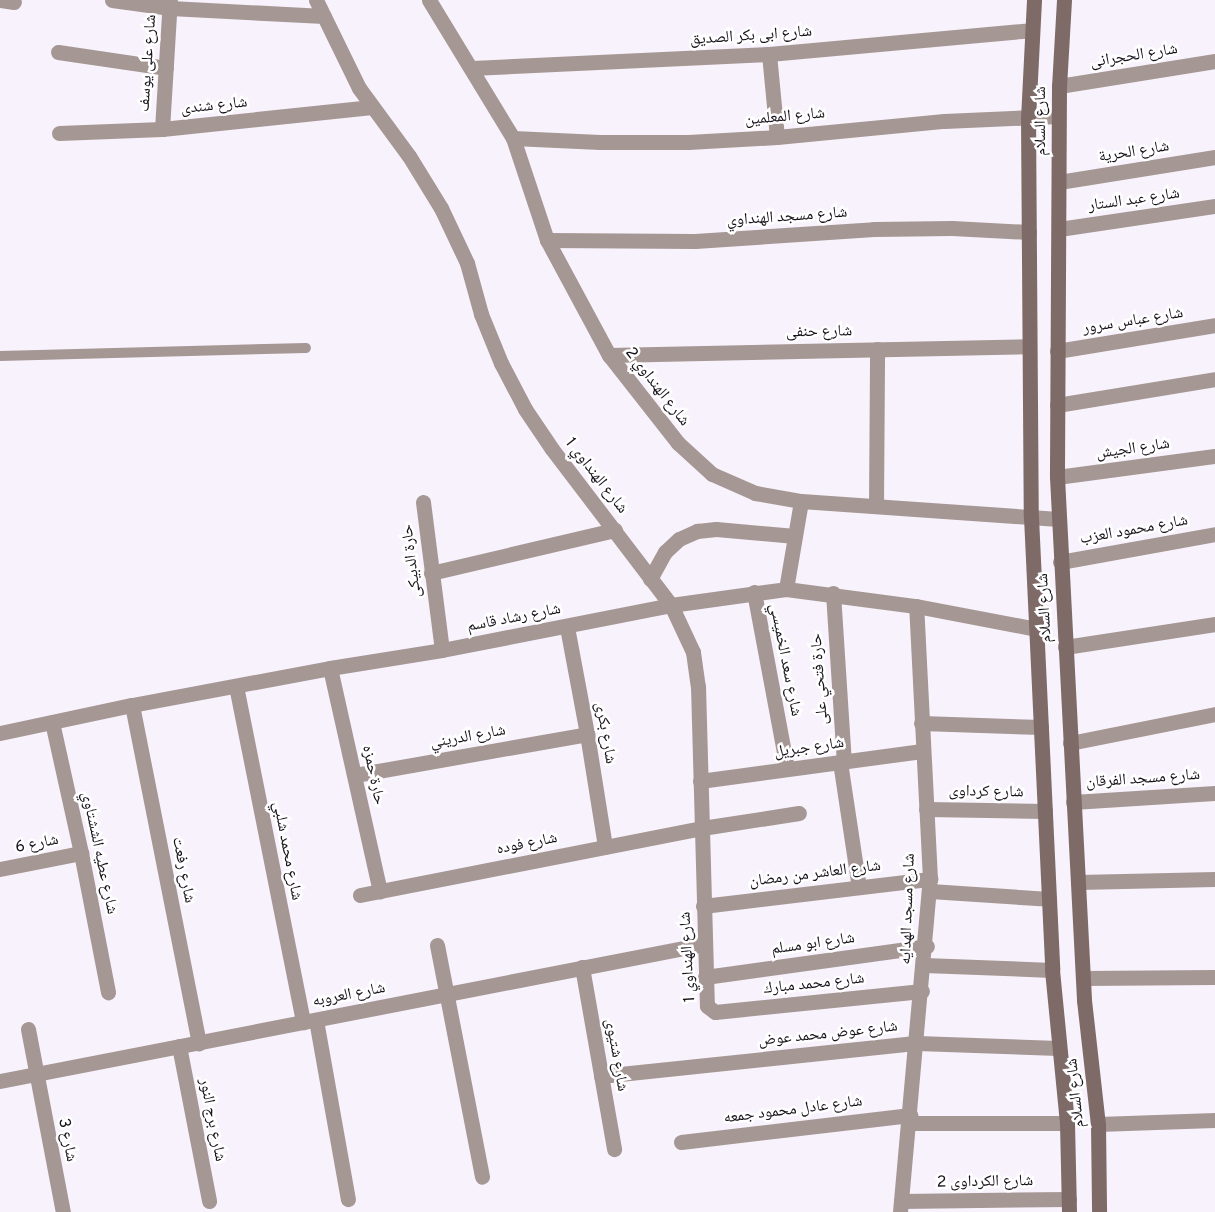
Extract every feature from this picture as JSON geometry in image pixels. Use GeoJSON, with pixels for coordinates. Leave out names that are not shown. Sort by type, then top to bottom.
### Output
{"type":"FeatureCollection","features":[{"type":"Feature","properties":{"kind":"street"},"geometry":{"type":"LineString","coordinates":[[112,0],[324,16]]}},
{"type":"Feature","properties":{"kind":"street","name":"شارع الهنداوي 1"},"geometry":{"type":"LineString","coordinates":[[316,0],[359,88],[409,156],[441,208],[467,263],[482,314],[501,363],[525,410],[671,605],[693,652],[698,686],[706,1001],[710,1010]]}},
{"type":"Feature","properties":{"kind":"street","name":"شارع الهنداوي 2"},"geometry":{"type":"LineString","coordinates":[[429,0],[513,138],[547,240],[609,355],[678,443],[712,474],[755,493],[801,501],[1058,519]]}},
{"type":"Feature","properties":{"kind":"street","name":"شارع السلام"},"geometry":{"type":"LineString","coordinates":[[1034,0],[1028,117],[1031,517],[1052,970],[1067,1124],[1069,1205]]}},
{"type":"Feature","properties":{"kind":"street","name":"شارع السلام"},"geometry":{"type":"LineString","coordinates":[[1064,0],[1058,116],[1058,519],[1083,978],[1098,1124],[1099,1212]]}},
{"type":"Feature","properties":{"kind":"street","name":"شارع على يوسف"},"geometry":{"type":"LineString","coordinates":[[162,129],[170,4]]}},
{"type":"Feature","properties":{"kind":"street","name":"شارع ابى بكر الصديق"},"geometry":{"type":"LineString","coordinates":[[472,68],[769,54],[1031,30]]}},
{"type":"Feature","properties":{"kind":"street"},"geometry":{"type":"LineString","coordinates":[[58,52],[166,68]]}},
{"type":"Feature","properties":{"kind":"street"},"geometry":{"type":"LineString","coordinates":[[769,54],[777,137]]}},
{"type":"Feature","properties":{"kind":"street","name":"شارع الحجرانى"},"geometry":{"type":"LineString","coordinates":[[1059,86],[1215,61]]}},
{"type":"Feature","properties":{"kind":"street","name":"شارع شندى"},"geometry":{"type":"LineString","coordinates":[[58,133],[162,129],[372,107]]}},
{"type":"Feature","properties":{"kind":"street","name":"شارع المعلمين"},"geometry":{"type":"LineString","coordinates":[[513,138],[600,142],[777,137],[892,125],[1058,116]]}},
{"type":"Feature","properties":{"kind":"street","name":"شارع الحرية"},"geometry":{"type":"LineString","coordinates":[[1059,182],[1215,157]]}},
{"type":"Feature","properties":{"kind":"street","name":"شارع عبد الستار"},"geometry":{"type":"LineString","coordinates":[[1059,230],[1215,206]]}},
{"type":"Feature","properties":{"kind":"street","name":"شارع مسجد الهنداوي"},"geometry":{"type":"LineString","coordinates":[[547,240],[695,241],[874,229],[951,228],[1029,232]]}},
{"type":"Feature","properties":{"kind":"street","name":"شارع عباس سرور"},"geometry":{"type":"LineString","coordinates":[[1057,351],[1215,325]]}},
{"type":"Feature","properties":{"kind":"street","name":"شارع حنفى"},"geometry":{"type":"LineString","coordinates":[[609,355],[1029,346]]}},
{"type":"Feature","properties":{"kind":"street"},"geometry":{"type":"LineString","coordinates":[[876,506],[877,349]]}},
{"type":"Feature","properties":{"kind":"street"},"geometry":{"type":"LineString","coordinates":[[1057,405],[1215,379]]}},
{"type":"Feature","properties":{"kind":"street","name":"شارع الجيش"},"geometry":{"type":"LineString","coordinates":[[1057,477],[1215,456]]}},
{"type":"Feature","properties":{"kind":"street"},"geometry":{"type":"LineString","coordinates":[[786,589],[801,501]]}},
{"type":"Feature","properties":{"kind":"street","name":"حارة الدبيكى"},"geometry":{"type":"LineString","coordinates":[[423,502],[442,650]]}},
{"type":"Feature","properties":{"kind":"street"},"geometry":{"type":"LineString","coordinates":[[650,579],[665,552],[679,539],[697,531],[716,529],[795,536]]}},
{"type":"Feature","properties":{"kind":"street"},"geometry":{"type":"LineString","coordinates":[[431,573],[615,530]]}},
{"type":"Feature","properties":{"kind":"street","name":"شارع محمود العزب"},"geometry":{"type":"LineString","coordinates":[[1060,562],[1215,534]]}},
{"type":"Feature","properties":{"kind":"street","name":"شارع رشاد قاسم"},"geometry":{"type":"LineString","coordinates":[[0,733],[132,705],[567,627],[671,605],[754,592],[786,589],[833,593],[1037,629]]}},
{"type":"Feature","properties":{"kind":"street","name":"شارع سعد الخميسي"},"geometry":{"type":"LineString","coordinates":[[754,592],[788,769]]}},
{"type":"Feature","properties":{"kind":"street","name":"حارة فتحي على"},"geometry":{"type":"LineString","coordinates":[[833,593],[842,762],[860,887]]}},
{"type":"Feature","properties":{"kind":"street","name":"شارع مسجد الهدايه"},"geometry":{"type":"LineString","coordinates":[[901,1207],[927,946],[930,885],[916,606]]}},
{"type":"Feature","properties":{"kind":"street"},"geometry":{"type":"LineString","coordinates":[[1065,647],[1215,624]]}},
{"type":"Feature","properties":{"kind":"street","name":"شارع بكرى"},"geometry":{"type":"LineString","coordinates":[[567,627],[605,847]]}},
{"type":"Feature","properties":{"kind":"street","name":"حارة حمزه"},"geometry":{"type":"LineString","coordinates":[[330,668],[380,891]]}},
{"type":"Feature","properties":{"kind":"street","name":"شارع محمد شلبي"},"geometry":{"type":"LineString","coordinates":[[236,686],[348,1199]]}},
{"type":"Feature","properties":{"kind":"street","name":"شارع رفعت"},"geometry":{"type":"LineString","coordinates":[[132,705],[200,1043]]}},
{"type":"Feature","properties":{"kind":"street"},"geometry":{"type":"LineString","coordinates":[[1070,743],[1215,714]]}},
{"type":"Feature","properties":{"kind":"street","name":"شارع عطيه الششتاوي"},"geometry":{"type":"LineString","coordinates":[[52,722],[108,992]]}},
{"type":"Feature","properties":{"kind":"street"},"geometry":{"type":"LineString","coordinates":[[921,723],[1041,727]]}},
{"type":"Feature","properties":{"kind":"street","name":"شارع الدريني"},"geometry":{"type":"LineString","coordinates":[[355,775],[587,734]]}},
{"type":"Feature","properties":{"kind":"street","name":"شارع جبريل"},"geometry":{"type":"LineString","coordinates":[[700,781],[922,751]]}},
{"type":"Feature","properties":{"kind":"street","name":"شارع مسجد الفرقان"},"geometry":{"type":"LineString","coordinates":[[1073,802],[1215,793]]}},
{"type":"Feature","properties":{"kind":"street","name":"شارع كرداوى"},"geometry":{"type":"LineString","coordinates":[[926,808],[1045,811]]}},
{"type":"Feature","properties":{"kind":"street","name":"شارع فوده"},"geometry":{"type":"LineString","coordinates":[[360,895],[702,828],[799,813]]}},
{"type":"Feature","properties":{"kind":"street","name":"شارع 6"},"geometry":{"type":"LineString","coordinates":[[0,869],[81,853]]}},
{"type":"Feature","properties":{"kind":"street"},"geometry":{"type":"LineString","coordinates":[[1078,882],[1215,879]]}},
{"type":"Feature","properties":{"kind":"street","name":"شارع العاشر من رمضان"},"geometry":{"type":"LineString","coordinates":[[703,906],[860,887],[930,885],[1049,899]]}},
{"type":"Feature","properties":{"kind":"street","name":"شارع العروبه"},"geometry":{"type":"LineString","coordinates":[[0,1081],[705,944]]}},
{"type":"Feature","properties":{"kind":"street"},"geometry":{"type":"LineString","coordinates":[[437,945],[482,1177]]}},
{"type":"Feature","properties":{"kind":"street","name":"شارع ابو مسلم"},"geometry":{"type":"LineString","coordinates":[[705,977],[927,946]]}},
{"type":"Feature","properties":{"kind":"street"},"geometry":{"type":"LineString","coordinates":[[924,965],[1052,970]]}},
{"type":"Feature","properties":{"kind":"street","name":"شارع شتيوى"},"geometry":{"type":"LineString","coordinates":[[582,968],[614,1149]]}},
{"type":"Feature","properties":{"kind":"street"},"geometry":{"type":"LineString","coordinates":[[1083,978],[1215,977]]}},
{"type":"Feature","properties":{"kind":"street","name":"شارع محمد مبارك"},"geometry":{"type":"LineString","coordinates":[[710,1010],[720,1012],[922,991]]}},
{"type":"Feature","properties":{"kind":"street","name":"شارع 3"},"geometry":{"type":"LineString","coordinates":[[28,1029],[63,1212]]}},
{"type":"Feature","properties":{"kind":"street","name":"شارع عوض محمد عوض"},"geometry":{"type":"LineString","coordinates":[[601,1076],[917,1043],[1058,1048]]}},
{"type":"Feature","properties":{"kind":"street","name":"شارع برج النور"},"geometry":{"type":"LineString","coordinates":[[179,1046],[209,1201]]}},
{"type":"Feature","properties":{"kind":"street","name":"شارع عادل محمود جمعه"},"geometry":{"type":"LineString","coordinates":[[681,1142],[910,1119],[1067,1124]]}},
{"type":"Feature","properties":{"kind":"street"},"geometry":{"type":"LineString","coordinates":[[1098,1124],[1215,1120]]}},
{"type":"Feature","properties":{"kind":"street","name":"شارع الكرداوى 2"},"geometry":{"type":"LineString","coordinates":[[901,1207],[1069,1205]]}},
{"type":"Feature","properties":{"kind":"lane"},"geometry":{"type":"LineString","coordinates":[[0,356],[306,348]]}}]}
